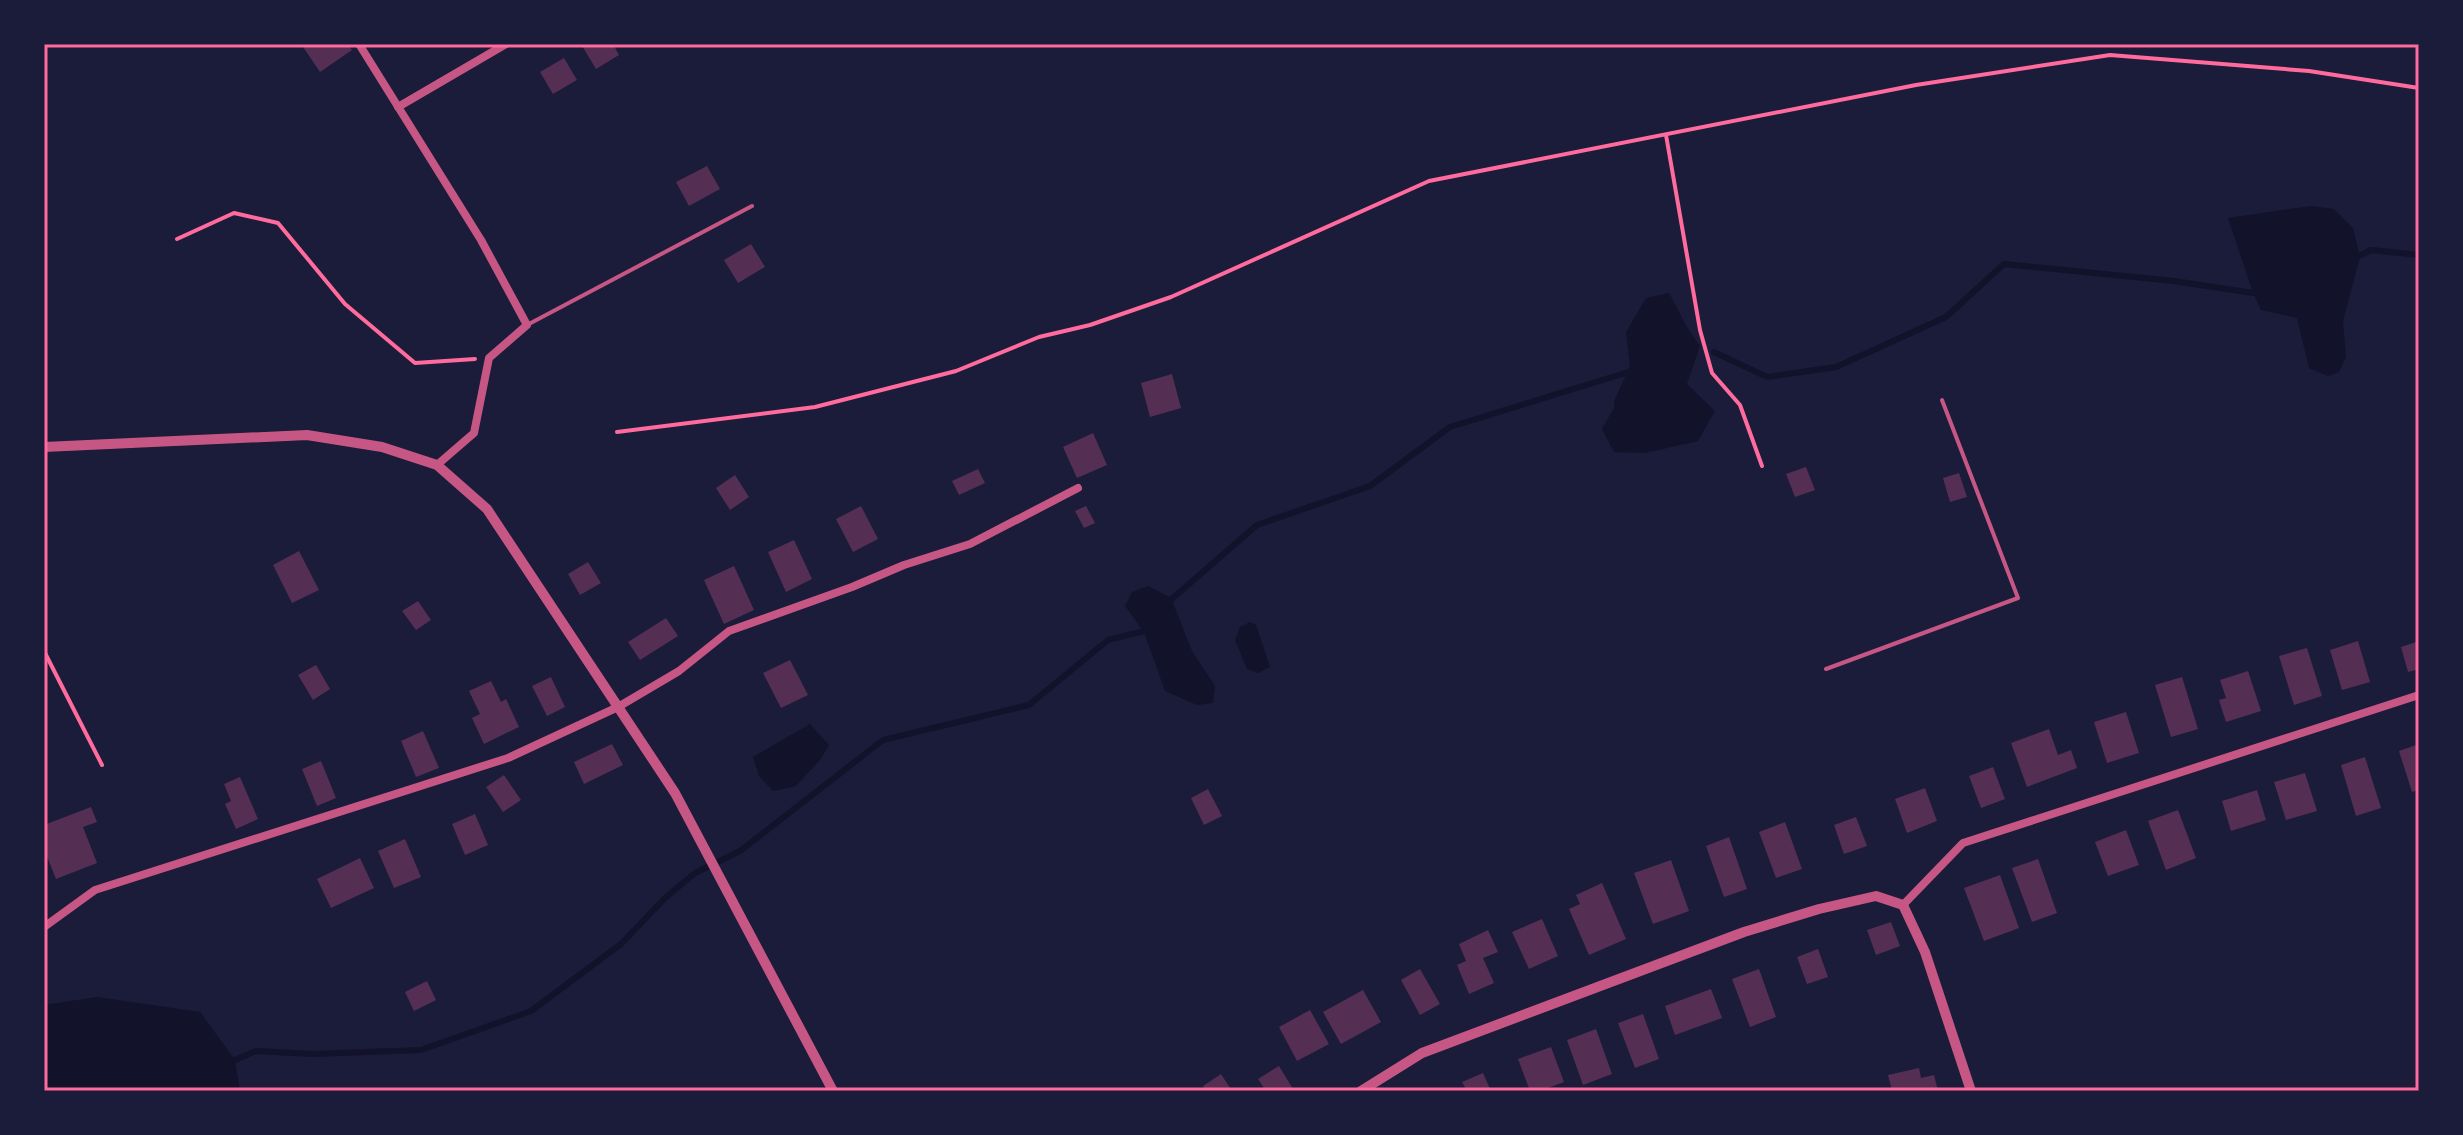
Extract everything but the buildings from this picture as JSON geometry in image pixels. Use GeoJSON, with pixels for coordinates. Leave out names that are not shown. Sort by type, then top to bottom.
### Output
{"type":"FeatureCollection","features":[{"type":"Feature","properties":{"kind":"street"},"geometry":{"type":"LineString","coordinates":[[359,44],[481,240],[527,325],[489,358],[474,433],[437,465]]}},
{"type":"Feature","properties":{"kind":"street"},"geometry":{"type":"LineString","coordinates":[[398,107],[506,44]]}},
{"type":"Feature","properties":{"kind":"street"},"geometry":{"type":"LineString","coordinates":[[44,447],[307,435],[382,447],[437,465],[487,509],[675,793],[833,1091]]}},
{"type":"Feature","properties":{"kind":"street"},"geometry":{"type":"LineString","coordinates":[[44,927],[95,890],[508,758],[618,707],[679,671],[729,631],[904,565],[970,544],[1078,488]]}},
{"type":"Feature","properties":{"kind":"street"},"geometry":{"type":"LineString","coordinates":[[1903,905],[1963,843],[2419,695]]}},
{"type":"Feature","properties":{"kind":"street"},"geometry":{"type":"LineString","coordinates":[[1361,1091],[1422,1053],[1744,932],[1819,909],[1876,896],[1903,905],[1925,952],[1971,1091]]}},
{"type":"Feature","properties":{"kind":"lane"},"geometry":{"type":"LineString","coordinates":[[527,325],[752,206]]}},
{"type":"Feature","properties":{"kind":"lane"},"geometry":{"type":"LineString","coordinates":[[1826,669],[2018,598],[1942,400]]}},
{"type":"Feature","properties":{"kind":"path"},"geometry":{"type":"LineString","coordinates":[[617,432],[815,407],[956,371],[1039,337],[1090,325],[1171,297],[1429,181],[1916,85],[2110,55],[2309,71],[2419,88]]}},
{"type":"Feature","properties":{"kind":"path"},"geometry":{"type":"LineString","coordinates":[[1666,135],[1700,330],[1712,373],[1740,405],[1762,466]]}},
{"type":"Feature","properties":{"kind":"path"},"geometry":{"type":"LineString","coordinates":[[177,239],[234,213],[278,223],[345,304],[415,363],[489,358]]}},
{"type":"Feature","properties":{"kind":"path"},"geometry":{"type":"LineString","coordinates":[[44,651],[102,765]]}},
{"type":"Feature","properties":{"kind":"shaded area"},"geometry":{"type":"Polygon","coordinates":[[[2311,206],[2334,209],[2353,228],[2360,257],[2343,321],[2346,357],[2339,372],[2328,376],[2309,368],[2297,318],[2261,310],[2228,218],[2311,206]]]}},
{"type":"Feature","properties":{"kind":"shaded area"},"geometry":{"type":"Polygon","coordinates":[[[1669,293],[1700,346],[1687,384],[1715,411],[1698,441],[1645,453],[1614,452],[1602,429],[1614,408],[1614,401],[1630,366],[1626,332],[1646,298],[1669,293]]]}},
{"type":"Feature","properties":{"kind":"shaded area"},"geometry":{"type":"Polygon","coordinates":[[[1148,586],[1171,598],[1192,651],[1215,686],[1213,703],[1197,705],[1165,691],[1144,632],[1125,606],[1132,592],[1148,586]]]}},
{"type":"Feature","properties":{"kind":"shaded area"},"geometry":{"type":"Polygon","coordinates":[[[1250,622],[1256,625],[1270,667],[1258,673],[1247,669],[1235,640],[1240,627],[1250,622]]]}},
{"type":"Feature","properties":{"kind":"shaded area"},"geometry":{"type":"Polygon","coordinates":[[[810,724],[829,745],[796,786],[773,791],[759,776],[753,757],[810,724]]]}},
{"type":"Feature","properties":{"kind":"shaded area"},"geometry":{"type":"Polygon","coordinates":[[[97,997],[200,1012],[235,1060],[240,1091],[44,1091],[44,1005],[97,997]]]}},
{"type":"Feature","properties":{"kind":"waterway"},"geometry":{"type":"LineString","coordinates":[[2353,259],[2371,250],[2419,255]]}},
{"type":"Feature","properties":{"kind":"waterway"},"geometry":{"type":"LineString","coordinates":[[1714,352],[1767,377],[1836,367],[1946,317],[2004,264],[2174,281],[2253,293],[2259,290]]}},
{"type":"Feature","properties":{"kind":"waterway"},"geometry":{"type":"LineString","coordinates":[[1166,604],[1257,525],[1370,486],[1450,427],[1635,370]]}},
{"type":"Feature","properties":{"kind":"waterway"},"geometry":{"type":"LineString","coordinates":[[235,1060],[256,1051],[313,1054],[421,1050],[531,1011],[621,944],[665,898],[695,873],[740,851],[883,740],[1029,705],[1108,640],[1144,631],[1149,625]]}}]}
